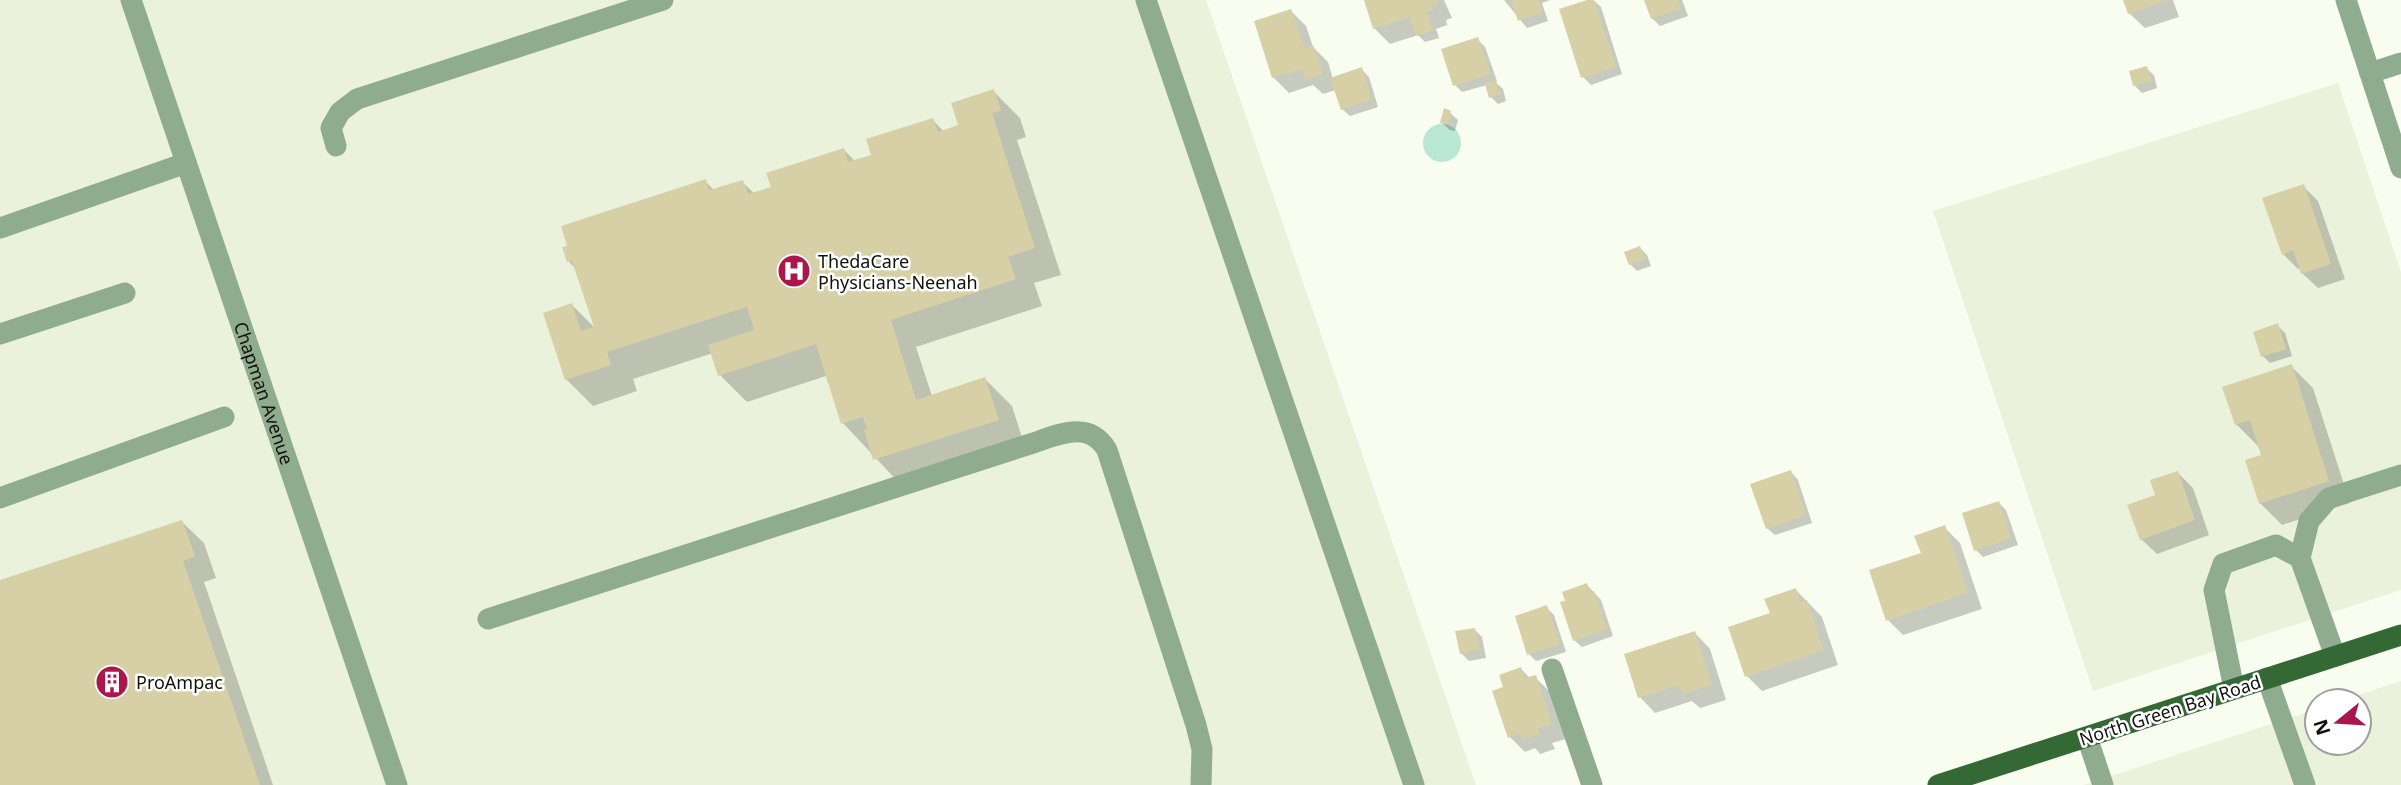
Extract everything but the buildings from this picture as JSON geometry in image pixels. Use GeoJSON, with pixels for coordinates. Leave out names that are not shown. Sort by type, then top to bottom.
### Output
{"type":"FeatureCollection","features":[{"type":"Feature","properties":{"kind":"main road","name":"North Green Bay Road"},"geometry":{"type":"LineString","coordinates":[[1938,785],[2401,635]]}},
{"type":"Feature","properties":{"kind":"street","name":"Chapman Avenue"},"geometry":{"type":"LineString","coordinates":[[131,0],[397,785]]}},
{"type":"Feature","properties":{"kind":"street"},"geometry":{"type":"LineString","coordinates":[[336,146],[331,128],[340,112],[357,99],[663,0]]}},
{"type":"Feature","properties":{"kind":"street"},"geometry":{"type":"LineString","coordinates":[[1146,0],[1414,785]]}},
{"type":"Feature","properties":{"kind":"street"},"geometry":{"type":"LineString","coordinates":[[2346,0],[2401,168]]}},
{"type":"Feature","properties":{"kind":"street"},"geometry":{"type":"LineString","coordinates":[[2370,73],[2401,63]]}},
{"type":"Feature","properties":{"kind":"street"},"geometry":{"type":"LineString","coordinates":[[0,228],[186,163]]}},
{"type":"Feature","properties":{"kind":"street"},"geometry":{"type":"LineString","coordinates":[[0,334],[125,293]]}},
{"type":"Feature","properties":{"kind":"street"},"geometry":{"type":"LineString","coordinates":[[0,498],[224,417]]}},
{"type":"Feature","properties":{"kind":"street"},"geometry":{"type":"LineString","coordinates":[[488,618],[1027,445],[1068,433],[1084,432],[1101,440],[1107,450],[1196,725],[1202,749],[1201,785]]}},
{"type":"Feature","properties":{"kind":"street"},"geometry":{"type":"LineString","coordinates":[[2335,656],[2300,558],[2309,521],[2329,498],[2401,475]]}},
{"type":"Feature","properties":{"kind":"street"},"geometry":{"type":"LineString","coordinates":[[2234,689],[2214,590],[2222,564],[2276,545],[2300,558]]}},
{"type":"Feature","properties":{"kind":"street"},"geometry":{"type":"LineString","coordinates":[[1552,669],[1592,785]]}},
{"type":"Feature","properties":{"kind":"street"},"geometry":{"type":"LineString","coordinates":[[2267,678],[2305,785]]}},
{"type":"Feature","properties":{"kind":"street"},"geometry":{"type":"LineString","coordinates":[[2087,737],[2103,785]]}},
{"type":"Feature","properties":{"kind":"shaded area"},"geometry":{"type":"Polygon","coordinates":[[[0,0],[1206,0],[1476,785],[0,785],[0,0]]]}},
{"type":"Feature","properties":{"kind":"shaded area"},"geometry":{"type":"Polygon","coordinates":[[[2338,83],[2401,272],[2401,590],[2093,691],[1933,211],[2338,83]]]}},
{"type":"Feature","properties":{"kind":"shaded area"},"geometry":{"type":"Polygon","coordinates":[[[1442,124],[1456,129],[1461,143],[1456,157],[1442,162],[1428,157],[1423,143],[1428,129],[1442,124]]]}},
{"type":"Feature","properties":{"kind":"shaded area"},"geometry":{"type":"Polygon","coordinates":[[[2401,681],[2401,785],[2083,785],[2303,714],[2303,757],[2373,757],[2373,690],[2401,681]]]}},
{"type":"Feature","properties":{"kind":"place","name":"ThedaCare Physicians-Neenah"},"geometry":{"type":"Point","coordinates":[794,271]}},
{"type":"Feature","properties":{"kind":"place","name":"ProAmpac"},"geometry":{"type":"Point","coordinates":[112,682]}}]}
